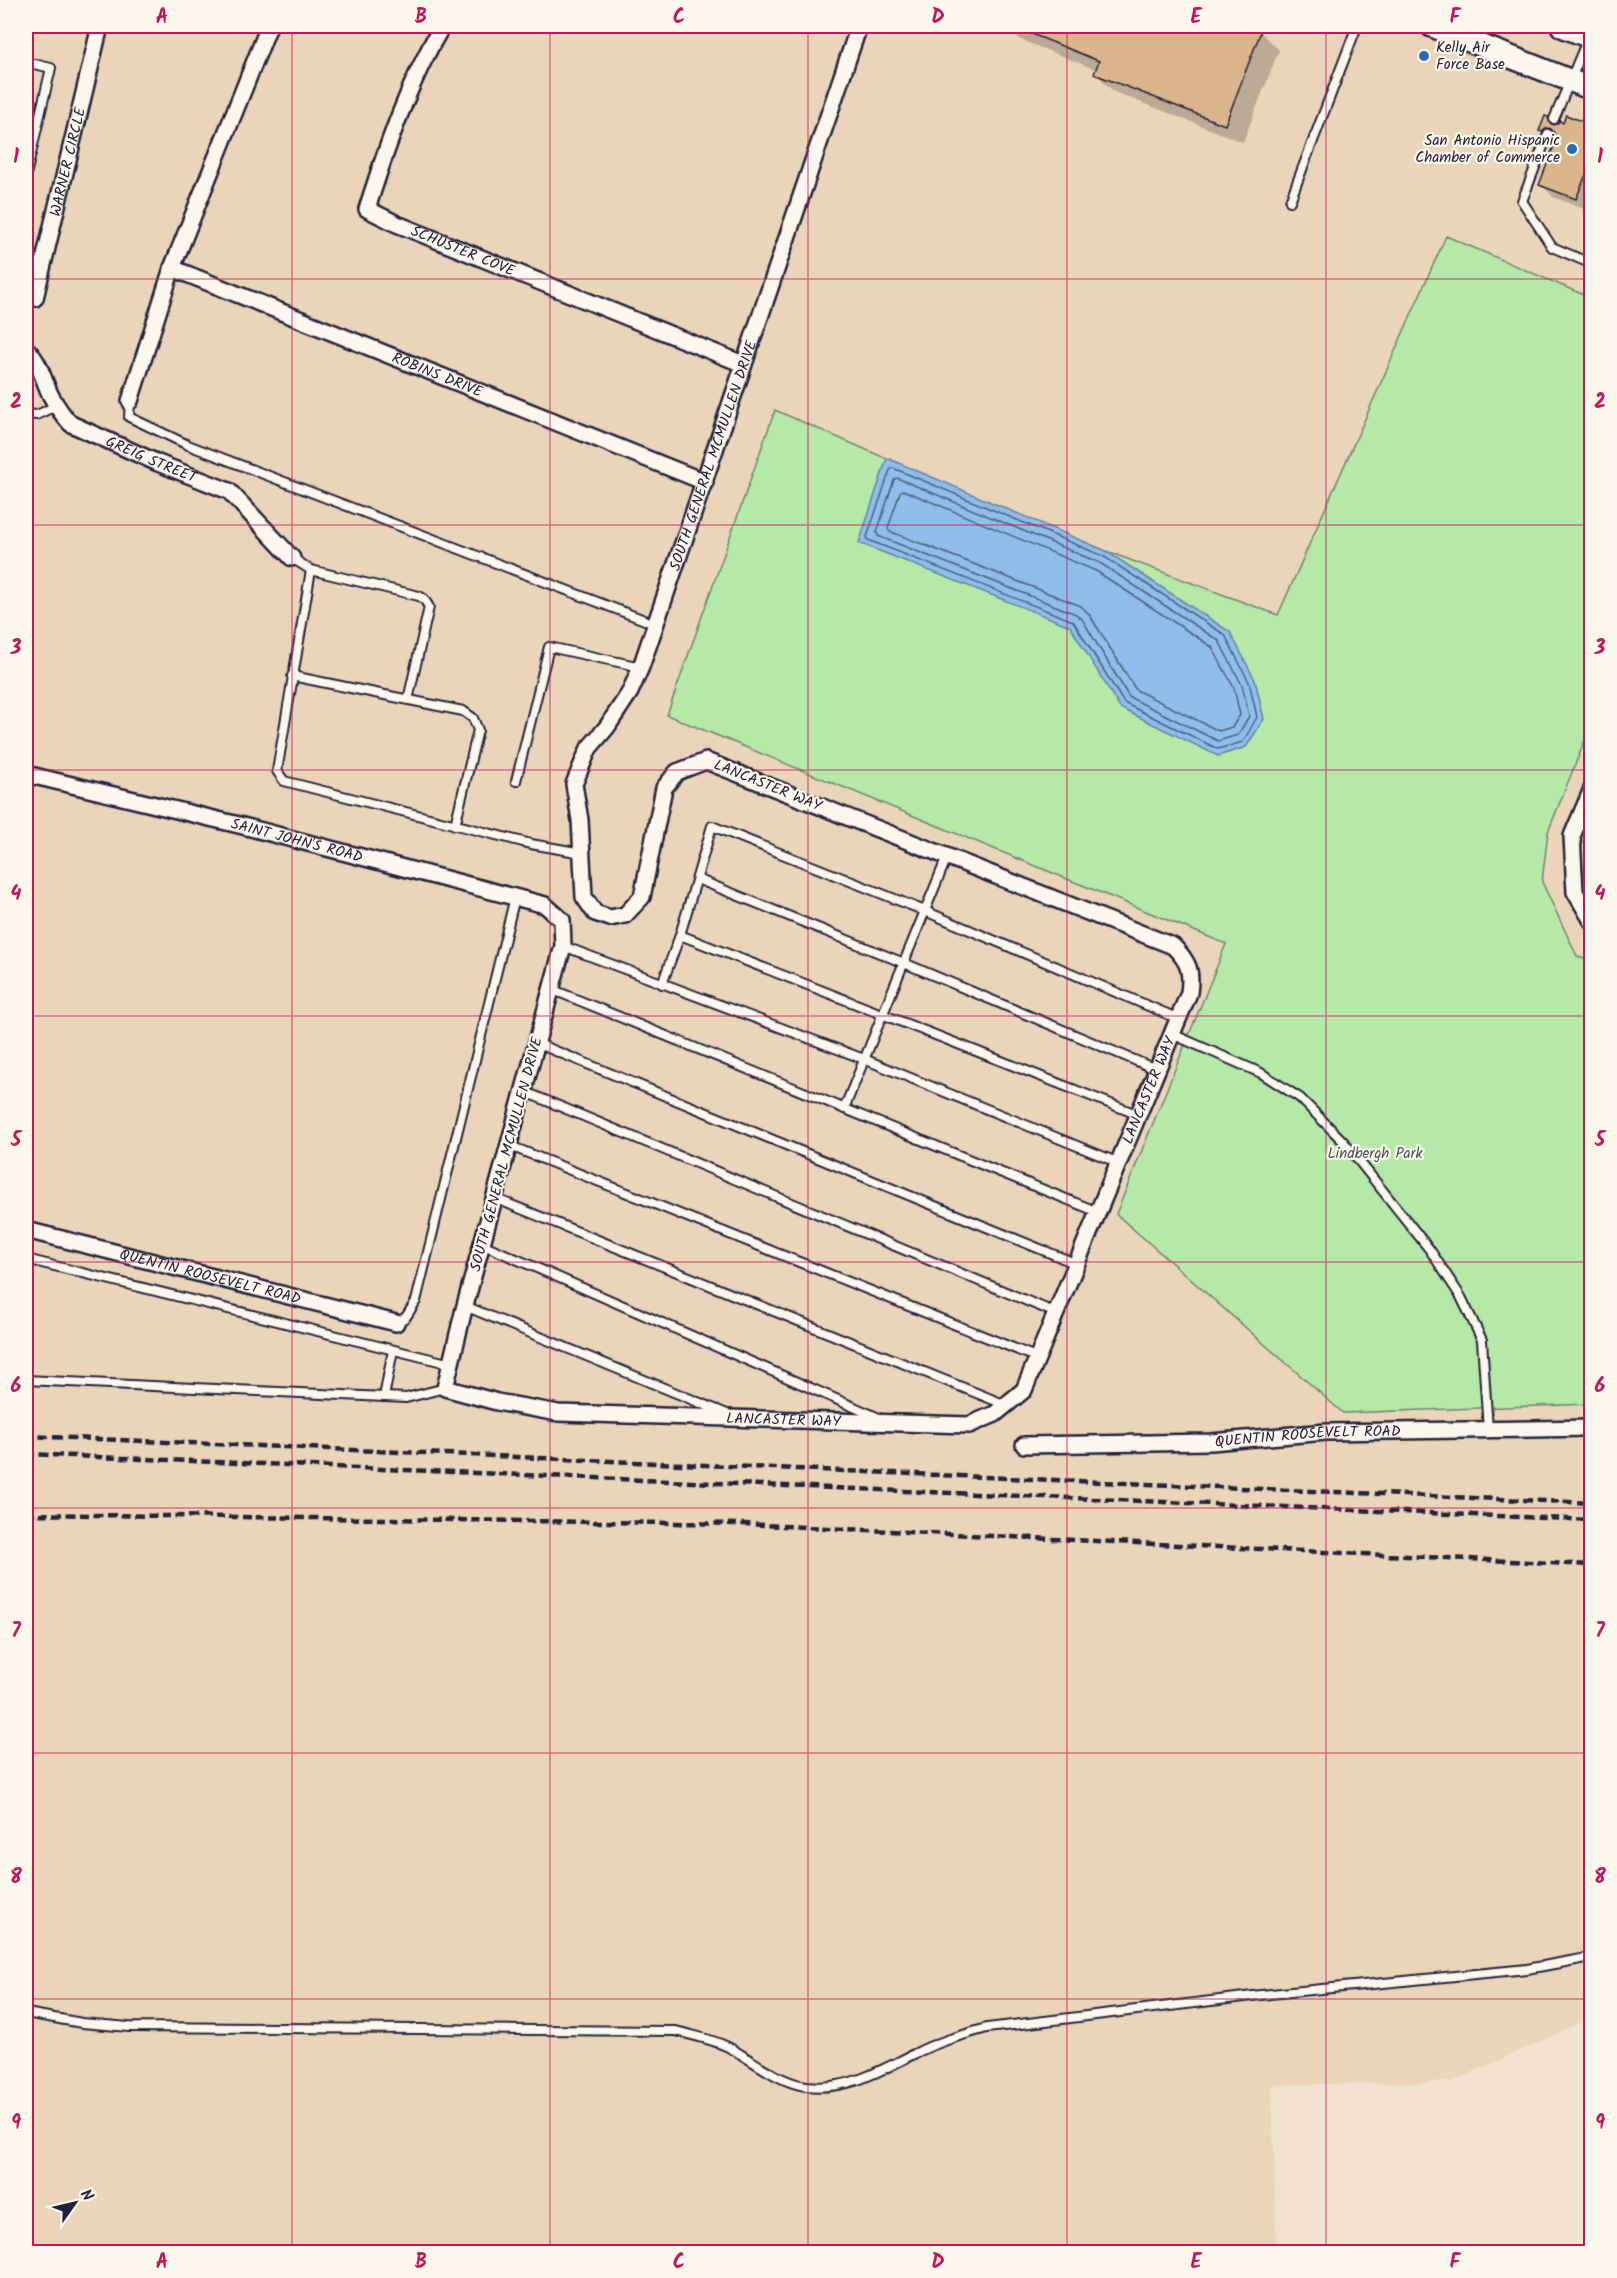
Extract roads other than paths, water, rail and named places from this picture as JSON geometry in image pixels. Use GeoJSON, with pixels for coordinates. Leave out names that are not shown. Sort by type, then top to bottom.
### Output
{"type":"FeatureCollection","features":[{"type":"Feature","properties":{"kind":"main road"},"geometry":{"type":"LineString","coordinates":[[1432,26],[1592,89]]}},
{"type":"Feature","properties":{"kind":"main road"},"geometry":{"type":"LineString","coordinates":[[1562,26],[1590,38]]}},
{"type":"Feature","properties":{"kind":"street","name":"WARNER CIRCLE"},"geometry":{"type":"LineString","coordinates":[[35,298],[100,26]]}},
{"type":"Feature","properties":{"kind":"street"},"geometry":{"type":"LineString","coordinates":[[130,401],[172,268],[269,26]]}},
{"type":"Feature","properties":{"kind":"street","name":"SCHUSTER COVE"},"geometry":{"type":"LineString","coordinates":[[442,26],[427,52],[388,146],[367,209],[419,233],[743,364]]}},
{"type":"Feature","properties":{"kind":"street","name":"SOUTH GENERAL MCMULLEN DRIVE"},"geometry":{"type":"LineString","coordinates":[[582,879],[580,820],[574,784],[589,748],[607,727],[630,692],[641,667],[859,26]]}},
{"type":"Feature","properties":{"kind":"street","name":"ROBINS DRIVE"},"geometry":{"type":"LineString","coordinates":[[172,268],[705,482]]}},
{"type":"Feature","properties":{"kind":"street","name":"GREIG STREET"},"geometry":{"type":"LineString","coordinates":[[26,349],[36,360],[57,405],[71,424],[96,437],[229,491],[292,558]]}},
{"type":"Feature","properties":{"kind":"street","name":"LANCASTER WAY"},"geometry":{"type":"LineString","coordinates":[[446,1388],[496,1402],[558,1413],[969,1425],[995,1414],[1024,1390],[1189,993],[1191,974],[1183,956],[1173,946],[706,761],[677,772],[664,788],[642,897],[625,915],[610,918],[595,913],[584,897],[582,879]]}},
{"type":"Feature","properties":{"kind":"street","name":"SAINT JOHN'S ROAD"},"geometry":{"type":"LineString","coordinates":[[26,774],[239,825],[545,905],[562,920]]}},
{"type":"Feature","properties":{"kind":"street"},"geometry":{"type":"LineString","coordinates":[[1592,789],[1572,836],[1575,891],[1592,921]]}},
{"type":"Feature","properties":{"kind":"street","name":"SOUTH GENERAL MCMULLEN DRIVE"},"geometry":{"type":"LineString","coordinates":[[446,1388],[465,1306],[563,946],[562,920]]}},
{"type":"Feature","properties":{"kind":"street","name":"QUENTIN ROOSEVELT ROAD"},"geometry":{"type":"LineString","coordinates":[[26,1230],[396,1323]]}},
{"type":"Feature","properties":{"kind":"street","name":"QUENTIN ROOSEVELT ROAD"},"geometry":{"type":"LineString","coordinates":[[1024,1445],[1211,1442],[1326,1432],[1592,1428]]}},
{"type":"Feature","properties":{"kind":"lane"},"geometry":{"type":"LineString","coordinates":[[1290,201],[1357,26]]}},
{"type":"Feature","properties":{"kind":"lane"},"geometry":{"type":"LineString","coordinates":[[1554,119],[1590,38]]}},
{"type":"Feature","properties":{"kind":"lane"},"geometry":{"type":"LineString","coordinates":[[26,62],[51,68],[26,175]]}},
{"type":"Feature","properties":{"kind":"lane"},"geometry":{"type":"LineString","coordinates":[[1548,134],[1522,201],[1551,247],[1592,264]]}},
{"type":"Feature","properties":{"kind":"lane"},"geometry":{"type":"LineString","coordinates":[[130,401],[129,417],[188,445],[655,624]]}},
{"type":"Feature","properties":{"kind":"lane"},"geometry":{"type":"LineString","coordinates":[[26,414],[38,414],[57,405]]}},
{"type":"Feature","properties":{"kind":"lane"},"geometry":{"type":"LineString","coordinates":[[292,558],[311,570],[424,599],[429,607],[408,700]]}},
{"type":"Feature","properties":{"kind":"lane"},"geometry":{"type":"LineString","coordinates":[[311,570],[277,771],[284,781],[531,844],[582,853]]}},
{"type":"Feature","properties":{"kind":"lane"},"geometry":{"type":"LineString","coordinates":[[516,781],[549,647],[641,667]]}},
{"type":"Feature","properties":{"kind":"lane"},"geometry":{"type":"LineString","coordinates":[[292,675],[463,711],[473,718],[478,730],[455,825]]}},
{"type":"Feature","properties":{"kind":"lane"},"geometry":{"type":"LineString","coordinates":[[662,984],[680,935],[712,826],[925,911],[1179,1019]]}},
{"type":"Feature","properties":{"kind":"lane"},"geometry":{"type":"LineString","coordinates":[[844,1109],[947,857]]}},
{"type":"Feature","properties":{"kind":"lane"},"geometry":{"type":"LineString","coordinates":[[696,879],[904,963],[1158,1070]]}},
{"type":"Feature","properties":{"kind":"lane"},"geometry":{"type":"LineString","coordinates":[[396,1323],[406,1317],[416,1301],[515,897]]}},
{"type":"Feature","properties":{"kind":"lane"},"geometry":{"type":"LineString","coordinates":[[680,935],[1139,1115]]}},
{"type":"Feature","properties":{"kind":"lane"},"geometry":{"type":"LineString","coordinates":[[563,946],[864,1059],[1119,1163]]}},
{"type":"Feature","properties":{"kind":"lane"},"geometry":{"type":"LineString","coordinates":[[551,989],[1098,1212]]}},
{"type":"Feature","properties":{"kind":"lane"},"geometry":{"type":"LineString","coordinates":[[1172,1034],[1261,1073],[1300,1098],[1343,1141],[1430,1250],[1461,1297],[1482,1340],[1488,1430]]}},
{"type":"Feature","properties":{"kind":"lane"},"geometry":{"type":"LineString","coordinates":[[536,1043],[1077,1264]]}},
{"type":"Feature","properties":{"kind":"lane"},"geometry":{"type":"LineString","coordinates":[[523,1091],[1057,1313]]}},
{"type":"Feature","properties":{"kind":"lane"},"geometry":{"type":"LineString","coordinates":[[508,1145],[1038,1358]]}},
{"type":"Feature","properties":{"kind":"lane"},"geometry":{"type":"LineString","coordinates":[[494,1198],[1006,1405]]}},
{"type":"Feature","properties":{"kind":"lane"},"geometry":{"type":"LineString","coordinates":[[482,1244],[889,1423]]}},
{"type":"Feature","properties":{"kind":"lane"},"geometry":{"type":"LineString","coordinates":[[26,1259],[451,1364]]}},
{"type":"Feature","properties":{"kind":"lane"},"geometry":{"type":"LineString","coordinates":[[465,1306],[736,1418]]}},
{"type":"Feature","properties":{"kind":"lane"},"geometry":{"type":"LineString","coordinates":[[384,1397],[393,1350]]}},
{"type":"Feature","properties":{"kind":"lane"},"geometry":{"type":"LineString","coordinates":[[26,1380],[406,1398],[446,1388]]}},
{"type":"Feature","properties":{"kind":"lane"},"geometry":{"type":"LineString","coordinates":[[26,2013],[82,2023],[129,2027],[676,2031],[710,2039],[787,2080],[805,2086],[830,2086],[857,2082],[915,2053],[958,2036],[987,2028],[1262,1995],[1527,1969],[1592,1957]]}},
{"type":"Feature","properties":{"kind":"water"},"geometry":{"type":"Polygon","coordinates":[[[887,458],[1106,551],[1230,632],[1255,680],[1264,719],[1246,747],[1218,756],[1120,708],[1070,626],[859,543],[887,458]]]}},
{"type":"Feature","properties":{"kind":"railway"},"geometry":{"type":"LineString","coordinates":[[26,1436],[1592,1503]]}},
{"type":"Feature","properties":{"kind":"railway"},"geometry":{"type":"LineString","coordinates":[[26,1454],[1592,1520]]}},
{"type":"Feature","properties":{"kind":"railway"},"geometry":{"type":"LineString","coordinates":[[26,1514],[743,1524],[1592,1565]]}},
{"type":"Feature","properties":{"kind":"place","name":"Kelly Air Force Base"},"geometry":{"type":"Point","coordinates":[1424,56]}},
{"type":"Feature","properties":{"kind":"place","name":"San Antonio Hispanic Chamber of Commerce"},"geometry":{"type":"Point","coordinates":[1572,149]}},
{"type":"Feature","properties":{"kind":"park label","name":"Lindbergh Park"},"geometry":{"type":"Point","coordinates":[1375,1153]}}]}
